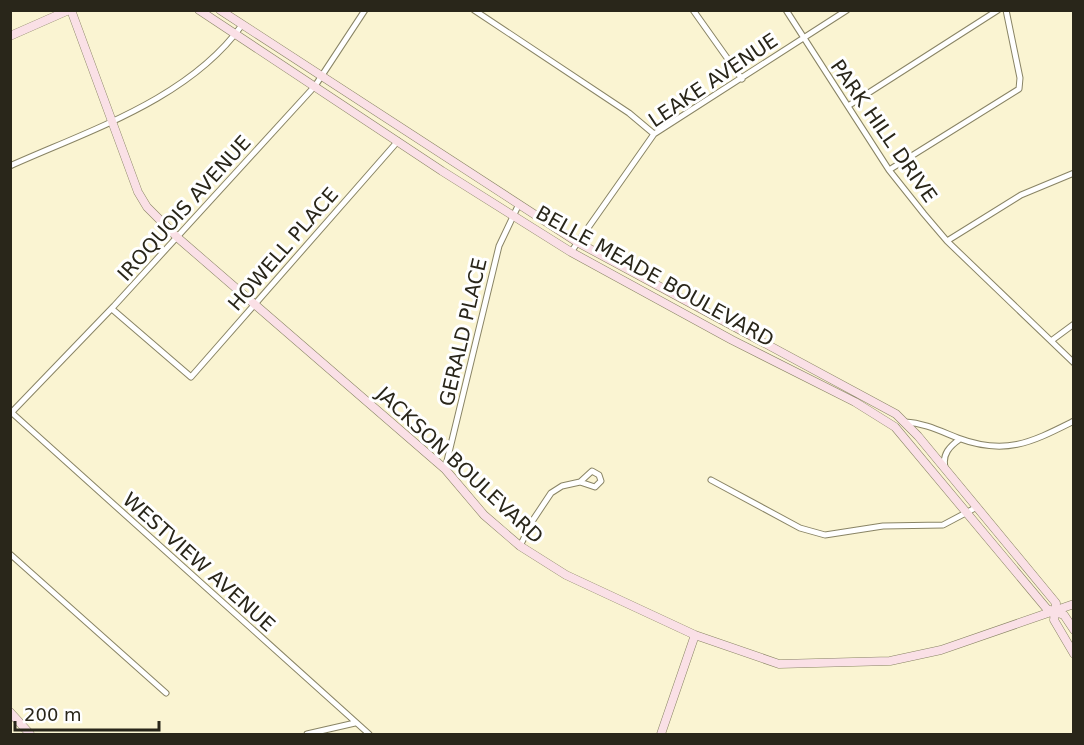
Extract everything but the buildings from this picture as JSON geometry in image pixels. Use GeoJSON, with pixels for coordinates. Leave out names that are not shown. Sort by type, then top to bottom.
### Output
{"type":"FeatureCollection","features":[{"type":"Feature","properties":{"kind":"main road"},"geometry":{"type":"LineString","coordinates":[[10,36],[70,10]]}},
{"type":"Feature","properties":{"kind":"main road","name":"JACKSON BOULEVARD"},"geometry":{"type":"LineString","coordinates":[[70,10],[138,192],[147,207],[178,238],[445,469],[484,514],[520,546],[566,575],[695,635],[779,664],[890,661],[941,650],[1074,604]]}},
{"type":"Feature","properties":{"kind":"main road","name":"BELLE MEADE BOULEVARD"},"geometry":{"type":"LineString","coordinates":[[199,10],[571,252],[699,322],[855,402],[898,429],[1047,609],[1064,615],[1074,630]]}},
{"type":"Feature","properties":{"kind":"main road","name":"BELLE MEADE BOULEVARD"},"geometry":{"type":"LineString","coordinates":[[220,10],[518,206],[577,242],[833,379],[905,422],[1056,603],[1054,620],[1074,654]]}},
{"type":"Feature","properties":{"kind":"main road"},"geometry":{"type":"LineString","coordinates":[[398,141],[404,131]]}},
{"type":"Feature","properties":{"kind":"main road"},"geometry":{"type":"LineString","coordinates":[[670,306],[675,296]]}},
{"type":"Feature","properties":{"kind":"main road"},"geometry":{"type":"LineString","coordinates":[[699,322],[705,312]]}},
{"type":"Feature","properties":{"kind":"main road"},"geometry":{"type":"LineString","coordinates":[[898,429],[905,422]]}},
{"type":"Feature","properties":{"kind":"main road"},"geometry":{"type":"LineString","coordinates":[[937,475],[945,469]]}},
{"type":"Feature","properties":{"kind":"main road"},"geometry":{"type":"LineString","coordinates":[[1003,555],[1012,548]]}},
{"type":"Feature","properties":{"kind":"main road"},"geometry":{"type":"LineString","coordinates":[[661,735],[695,635]]}},
{"type":"Feature","properties":{"kind":"main road"},"geometry":{"type":"LineString","coordinates":[[10,712],[30,735]]}},
{"type":"Feature","properties":{"kind":"street","name":"IROQUOIS AVENUE"},"geometry":{"type":"LineString","coordinates":[[11,413],[112,309],[315,86],[365,10]]}},
{"type":"Feature","properties":{"kind":"street"},"geometry":{"type":"LineString","coordinates":[[474,10],[629,113],[654,134]]}},
{"type":"Feature","properties":{"kind":"street"},"geometry":{"type":"LineString","coordinates":[[693,10],[742,79]]}},
{"type":"Feature","properties":{"kind":"street","name":"PARK HILL DRIVE"},"geometry":{"type":"LineString","coordinates":[[786,10],[889,170],[947,241],[1074,363]]}},
{"type":"Feature","properties":{"kind":"street","name":"LEAKE AVENUE"},"geometry":{"type":"LineString","coordinates":[[571,252],[654,134],[847,10]]}},
{"type":"Feature","properties":{"kind":"street"},"geometry":{"type":"LineString","coordinates":[[848,106],[998,10]]}},
{"type":"Feature","properties":{"kind":"street"},"geometry":{"type":"LineString","coordinates":[[889,170],[1019,88],[1020,78],[1006,10]]}},
{"type":"Feature","properties":{"kind":"street"},"geometry":{"type":"LineString","coordinates":[[10,166],[112,121],[182,85],[236,35],[242,25]]}},
{"type":"Feature","properties":{"kind":"street","name":"HOWELL PLACE"},"geometry":{"type":"LineString","coordinates":[[112,309],[191,377],[398,141]]}},
{"type":"Feature","properties":{"kind":"street"},"geometry":{"type":"LineString","coordinates":[[947,241],[1021,195],[1074,173]]}},
{"type":"Feature","properties":{"kind":"street","name":"GERALD PLACE"},"geometry":{"type":"LineString","coordinates":[[445,469],[464,397],[490,277],[500,241],[518,206]]}},
{"type":"Feature","properties":{"kind":"street"},"geometry":{"type":"LineString","coordinates":[[1051,342],[1074,324]]}},
{"type":"Feature","properties":{"kind":"street","name":"WESTVIEW AVENUE"},"geometry":{"type":"LineString","coordinates":[[11,413],[369,735]]}},
{"type":"Feature","properties":{"kind":"street"},"geometry":{"type":"LineString","coordinates":[[905,422],[918,422],[960,439],[990,445],[1022,445],[1041,439],[1073,422]]}},
{"type":"Feature","properties":{"kind":"street"},"geometry":{"type":"LineString","coordinates":[[945,469],[945,455],[950,447],[960,439]]}},
{"type":"Feature","properties":{"kind":"street"},"geometry":{"type":"LineString","coordinates":[[711,480],[800,528],[825,535],[883,526],[935,526],[954,521],[977,507]]}},
{"type":"Feature","properties":{"kind":"street"},"geometry":{"type":"LineString","coordinates":[[520,546],[533,520],[551,493],[562,486],[580,482]]}},
{"type":"Feature","properties":{"kind":"street"},"geometry":{"type":"LineString","coordinates":[[10,554],[166,693]]}},
{"type":"Feature","properties":{"kind":"street"},"geometry":{"type":"LineString","coordinates":[[307,735],[355,723]]}}]}
